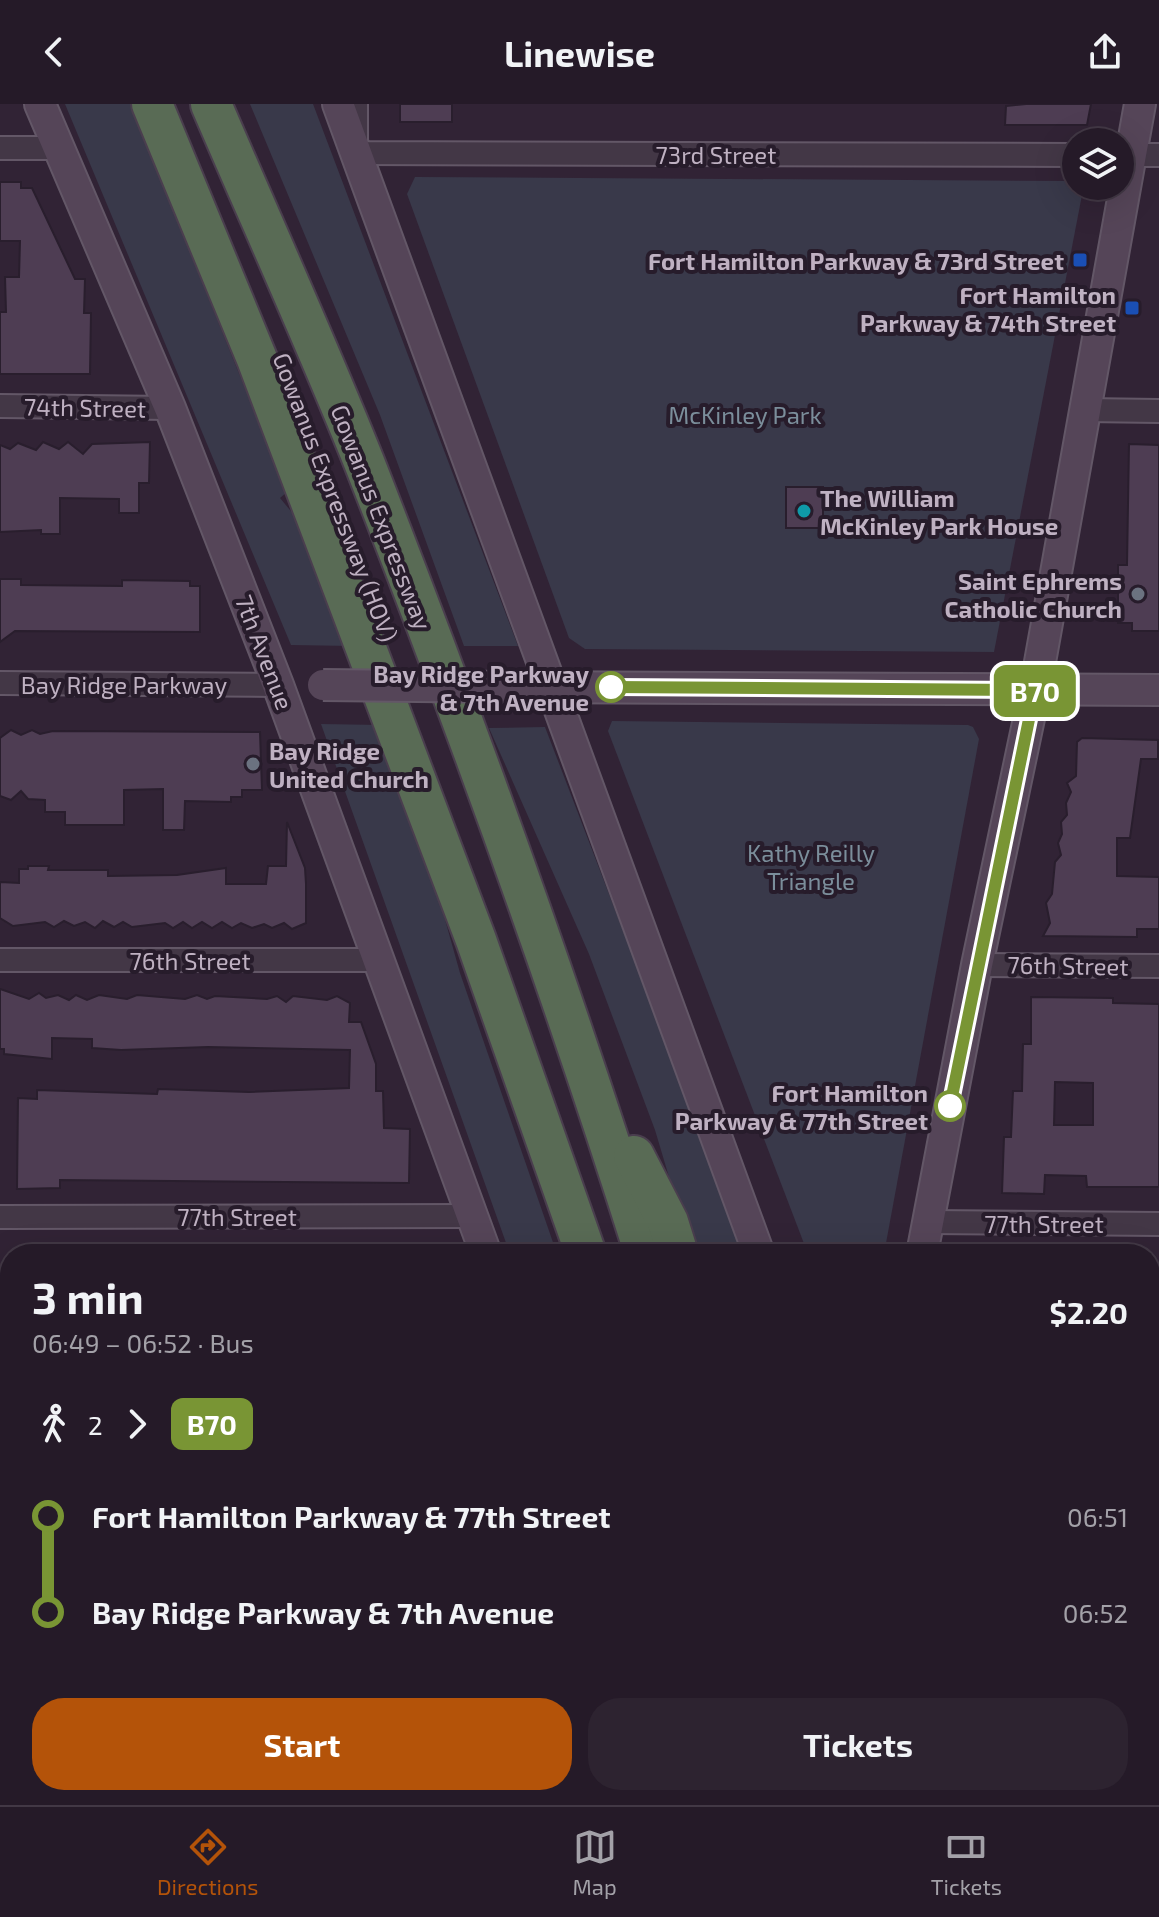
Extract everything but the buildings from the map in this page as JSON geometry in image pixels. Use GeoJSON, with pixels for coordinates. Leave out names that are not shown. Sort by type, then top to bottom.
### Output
{"type":"FeatureCollection","features":[{"type":"Feature","properties":{"kind":"highway"},"geometry":{"type":"LineString","coordinates":[[152,104],[257,359],[481,955],[582,1244]]}},
{"type":"Feature","properties":{"kind":"highway","name":"Gowanus Expressway (HOV)"},"geometry":{"type":"LineString","coordinates":[[185,104],[482,879],[608,1244]]}},
{"type":"Feature","properties":{"kind":"highway","name":"Gowanus Expressway"},"geometry":{"type":"LineString","coordinates":[[211,104],[364,462],[477,761],[579,1049],[642,1244]]}},
{"type":"Feature","properties":{"kind":"highway"},"geometry":{"type":"LineString","coordinates":[[230,104],[323,331],[364,462]]}},
{"type":"Feature","properties":{"kind":"highway"},"geometry":{"type":"LineString","coordinates":[[579,1049],[668,1222],[675,1244]]}},
{"type":"Feature","properties":{"kind":"main road","name":"7th Avenue"},"geometry":{"type":"LineString","coordinates":[[40,104],[170,408],[278,685],[483,1244]]}},
{"type":"Feature","properties":{"kind":"main road"},"geometry":{"type":"LineString","coordinates":[[338,104],[755,1244]]}},
{"type":"Feature","properties":{"kind":"main road"},"geometry":{"type":"LineString","coordinates":[[924,1244],[977,965],[1035,690],[1085,410],[1136,155],[1140,104]]}},
{"type":"Feature","properties":{"kind":"main road","name":"Bay Ridge Parkway"},"geometry":{"type":"LineString","coordinates":[[278,685],[1159,690]]}},
{"type":"Feature","properties":{"kind":"street"},"geometry":{"type":"LineString","coordinates":[[356,104],[356,153]]}},
{"type":"Feature","properties":{"kind":"street"},"geometry":{"type":"LineString","coordinates":[[0,148],[60,148]]}},
{"type":"Feature","properties":{"kind":"street","name":"73rd Street"},"geometry":{"type":"LineString","coordinates":[[356,153],[1062,155]]}},
{"type":"Feature","properties":{"kind":"street","name":"74th Street"},"geometry":{"type":"LineString","coordinates":[[0,406],[170,408]]}},
{"type":"Feature","properties":{"kind":"street"},"geometry":{"type":"LineString","coordinates":[[1085,410],[1159,411]]}},
{"type":"Feature","properties":{"kind":"street","name":"Bay Ridge Parkway"},"geometry":{"type":"LineString","coordinates":[[0,683],[278,685]]}},
{"type":"Feature","properties":{"kind":"street","name":"76th Street"},"geometry":{"type":"LineString","coordinates":[[0,960],[381,960]]}},
{"type":"Feature","properties":{"kind":"street","name":"76th Street"},"geometry":{"type":"LineString","coordinates":[[977,965],[1159,966]]}},
{"type":"Feature","properties":{"kind":"street","name":"77th Street"},"geometry":{"type":"LineString","coordinates":[[0,1217],[475,1216]]}},
{"type":"Feature","properties":{"kind":"street","name":"77th Street"},"geometry":{"type":"LineString","coordinates":[[929,1222],[1159,1224]]}},
{"type":"Feature","properties":{"kind":"green space"},"geometry":{"type":"Polygon","coordinates":[[[65,104],[130,104],[287,492],[280,498],[304,527],[352,646],[291,645],[65,104]]]}},
{"type":"Feature","properties":{"kind":"green space"},"geometry":{"type":"Polygon","coordinates":[[[250,104],[313,104],[518,646],[464,646],[380,415],[250,104]]]}},
{"type":"Feature","properties":{"kind":"green space","name":"McKinley Park"},"geometry":{"type":"Polygon","coordinates":[[[415,177],[1062,181],[1062,200],[1081,200],[994,652],[585,649],[569,638],[407,194],[415,177]]]}},
{"type":"Feature","properties":{"kind":"green space","name":"Kathy Reilly Triangle"},"geometry":{"type":"Polygon","coordinates":[[[612,721],[973,727],[979,739],[886,1244],[804,1244],[608,731],[612,721]]]}},
{"type":"Feature","properties":{"kind":"green space"},"geometry":{"type":"Polygon","coordinates":[[[321,724],[380,725],[423,841],[460,973],[554,1244],[506,1244],[321,724]]]}},
{"type":"Feature","properties":{"kind":"green space"},"geometry":{"type":"Polygon","coordinates":[[[545,727],[743,1244],[689,1244],[655,1130],[589,954],[489,728],[545,727]]]}},
{"type":"Feature","properties":{"kind":"bus line","name":"B70"},"geometry":{"type":"LineString","coordinates":[[611,687],[1035,690],[981,941],[950,1106]]}},
{"type":"Feature","properties":{"kind":"place","name":"Fort Hamilton Parkway & 73rd Street"},"geometry":{"type":"Point","coordinates":[1080,260]}},
{"type":"Feature","properties":{"kind":"place","name":"Fort Hamilton Parkway & 74th Street"},"geometry":{"type":"Point","coordinates":[1132,308]}},
{"type":"Feature","properties":{"kind":"place","name":"The William McKinley Park House"},"geometry":{"type":"Point","coordinates":[804,511]}},
{"type":"Feature","properties":{"kind":"place","name":"Saint Ephrems Catholic Church"},"geometry":{"type":"Point","coordinates":[1138,594]}},
{"type":"Feature","properties":{"kind":"place","name":"Bay Ridge Parkway & 7th Avenue"},"geometry":{"type":"Point","coordinates":[611,687]}},
{"type":"Feature","properties":{"kind":"place","name":"Bay Ridge United Church"},"geometry":{"type":"Point","coordinates":[253,764]}},
{"type":"Feature","properties":{"kind":"place","name":"Fort Hamilton Parkway & 77th Street"},"geometry":{"type":"Point","coordinates":[950,1106]}}]}
